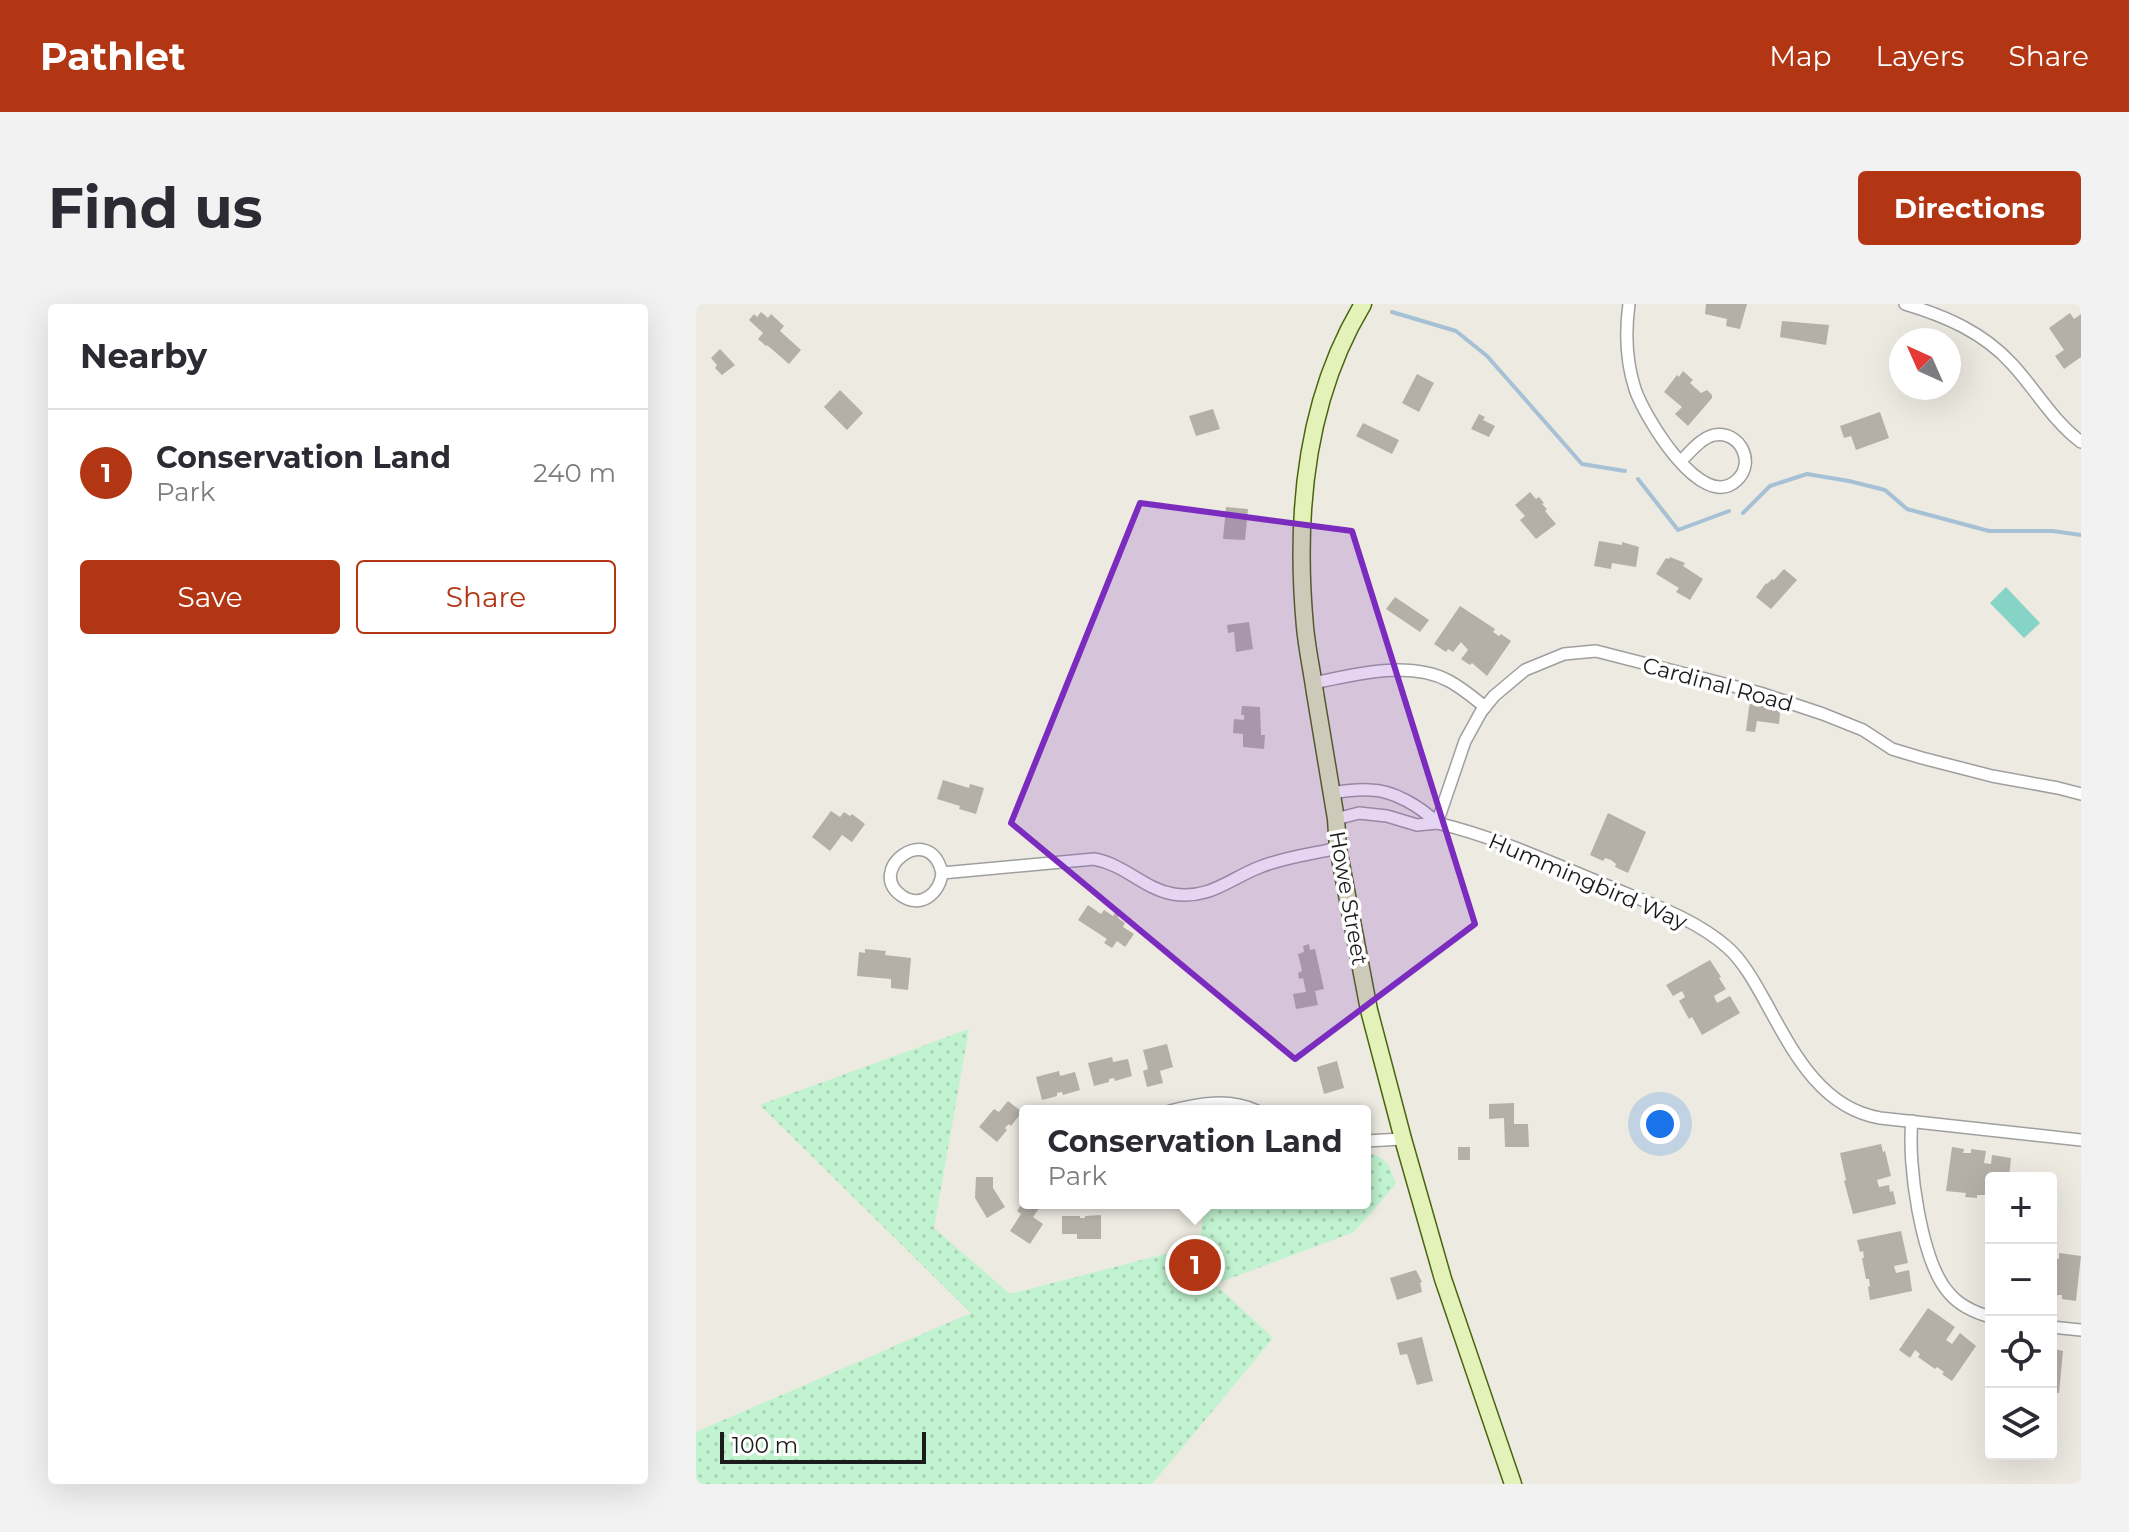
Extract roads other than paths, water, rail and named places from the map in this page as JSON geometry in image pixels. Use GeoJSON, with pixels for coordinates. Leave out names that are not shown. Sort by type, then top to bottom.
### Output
{"type":"FeatureCollection","features":[{"type":"Feature","properties":{"kind":"street","name":"Howe Street"},"geometry":{"type":"LineString","coordinates":[[1363,304],[1350,325],[1327,384],[1311,444],[1303,495],[1300,566],[1305,631],[1338,848],[1369,1010],[1443,1279],[1513,1484]]}},
{"type":"Feature","properties":{"kind":"street"},"geometry":{"type":"LineString","coordinates":[[1629,304],[1627,350],[1635,390],[1654,428],[1681,461],[1703,482],[1718,488],[1738,480],[1746,459],[1736,440],[1720,435],[1704,439],[1681,461]]}},
{"type":"Feature","properties":{"kind":"street"},"geometry":{"type":"LineString","coordinates":[[1905,304],[1947,319],[1990,343],[2010,362],[2061,425],[2081,442]]}},
{"type":"Feature","properties":{"kind":"street","name":"Cardinal Road"},"geometry":{"type":"LineString","coordinates":[[1437,823],[1465,741],[1494,696],[1525,670],[1564,654],[1596,651],[1760,693],[1863,730],[1892,749],[1922,758],[2081,794]]}},
{"type":"Feature","properties":{"kind":"street"},"geometry":{"type":"LineString","coordinates":[[1314,683],[1365,674],[1429,673],[1449,681],[1485,707]]}},
{"type":"Feature","properties":{"kind":"street","name":"Hummingbird Way"},"geometry":{"type":"LineString","coordinates":[[1332,793],[1383,792],[1418,808],[1437,823]]}},
{"type":"Feature","properties":{"kind":"street","name":"Hummingbird Way"},"geometry":{"type":"LineString","coordinates":[[1336,819],[1359,813],[1387,816],[1417,825],[1437,823],[1456,828],[1524,851],[1704,930],[1728,947],[1741,963],[1820,1087],[1853,1111],[1864,1115],[2081,1140]]}},
{"type":"Feature","properties":{"kind":"street"},"geometry":{"type":"LineString","coordinates":[[942,873],[1094,859],[1117,866],[1161,891],[1189,895],[1219,888],[1278,861],[1338,848]]}},
{"type":"Feature","properties":{"kind":"street"},"geometry":{"type":"LineString","coordinates":[[914,850],[933,856],[942,873],[938,888],[931,896],[921,900],[901,896],[891,878],[897,859],[914,850]]}},
{"type":"Feature","properties":{"kind":"street"},"geometry":{"type":"LineString","coordinates":[[1192,1105],[1245,1105]]}},
{"type":"Feature","properties":{"kind":"street"},"geometry":{"type":"LineString","coordinates":[[1912,1121],[1910,1139],[1914,1178],[1925,1243],[1938,1279],[1950,1296],[1988,1316]]}},
{"type":"Feature","properties":{"kind":"street"},"geometry":{"type":"LineString","coordinates":[[1371,1141],[1403,1139]]}},
{"type":"Feature","properties":{"kind":"street"},"geometry":{"type":"LineString","coordinates":[[2057,1328],[2081,1330]]}},
{"type":"Feature","properties":{"kind":"waterway"},"geometry":{"type":"LineString","coordinates":[[1392,312],[1456,331],[1487,356],[1582,464],[1625,471]]}},
{"type":"Feature","properties":{"kind":"waterway"},"geometry":{"type":"LineString","coordinates":[[1743,513],[1770,486],[1807,474],[1885,490],[1907,509],[1989,531],[2053,531],[2081,535]]}},
{"type":"Feature","properties":{"kind":"waterway"},"geometry":{"type":"LineString","coordinates":[[1638,479],[1678,530],[1729,511]]}},
{"type":"Feature","properties":{"kind":"place","name":"Conservation Land"},"geometry":{"type":"Point","coordinates":[1195,1265]}}]}
